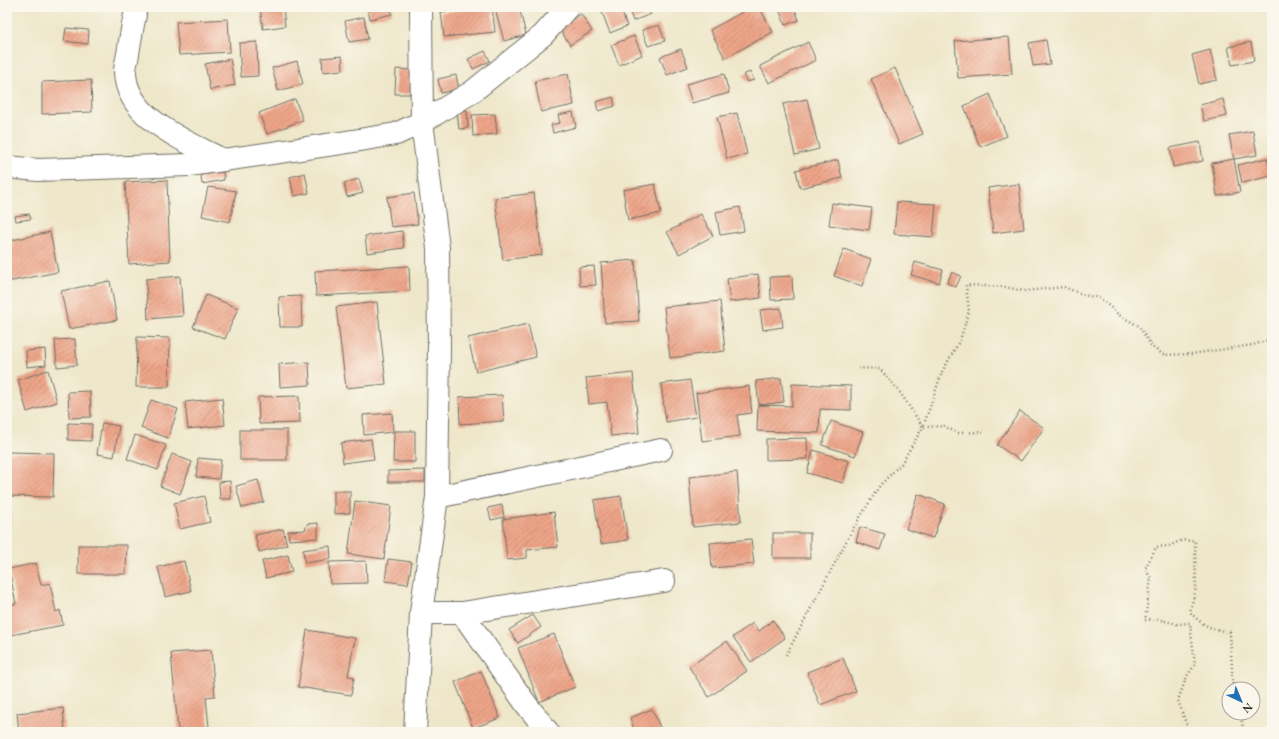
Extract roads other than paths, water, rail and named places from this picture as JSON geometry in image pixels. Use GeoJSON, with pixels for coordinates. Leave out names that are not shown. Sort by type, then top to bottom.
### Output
{"type":"FeatureCollection","features":[{"type":"Feature","properties":{"kind":"street"},"geometry":{"type":"LineString","coordinates":[[415,732],[421,613],[437,497],[439,346],[438,248],[422,122],[421,7]]}},
{"type":"Feature","properties":{"kind":"street"},"geometry":{"type":"LineString","coordinates":[[7,167],[38,170],[189,165],[396,134],[422,122],[472,92],[543,35],[568,7]]}},
{"type":"Feature","properties":{"kind":"street"},"geometry":{"type":"LineString","coordinates":[[135,15],[125,72],[126,84],[132,96],[144,114],[152,121],[184,140],[223,160]]}},
{"type":"Feature","properties":{"kind":"street"},"geometry":{"type":"LineString","coordinates":[[437,497],[662,450]]}},
{"type":"Feature","properties":{"kind":"street"},"geometry":{"type":"LineString","coordinates":[[421,613],[462,613],[664,581]]}},
{"type":"Feature","properties":{"kind":"street"},"geometry":{"type":"LineString","coordinates":[[462,613],[526,704],[548,732]]}}]}
